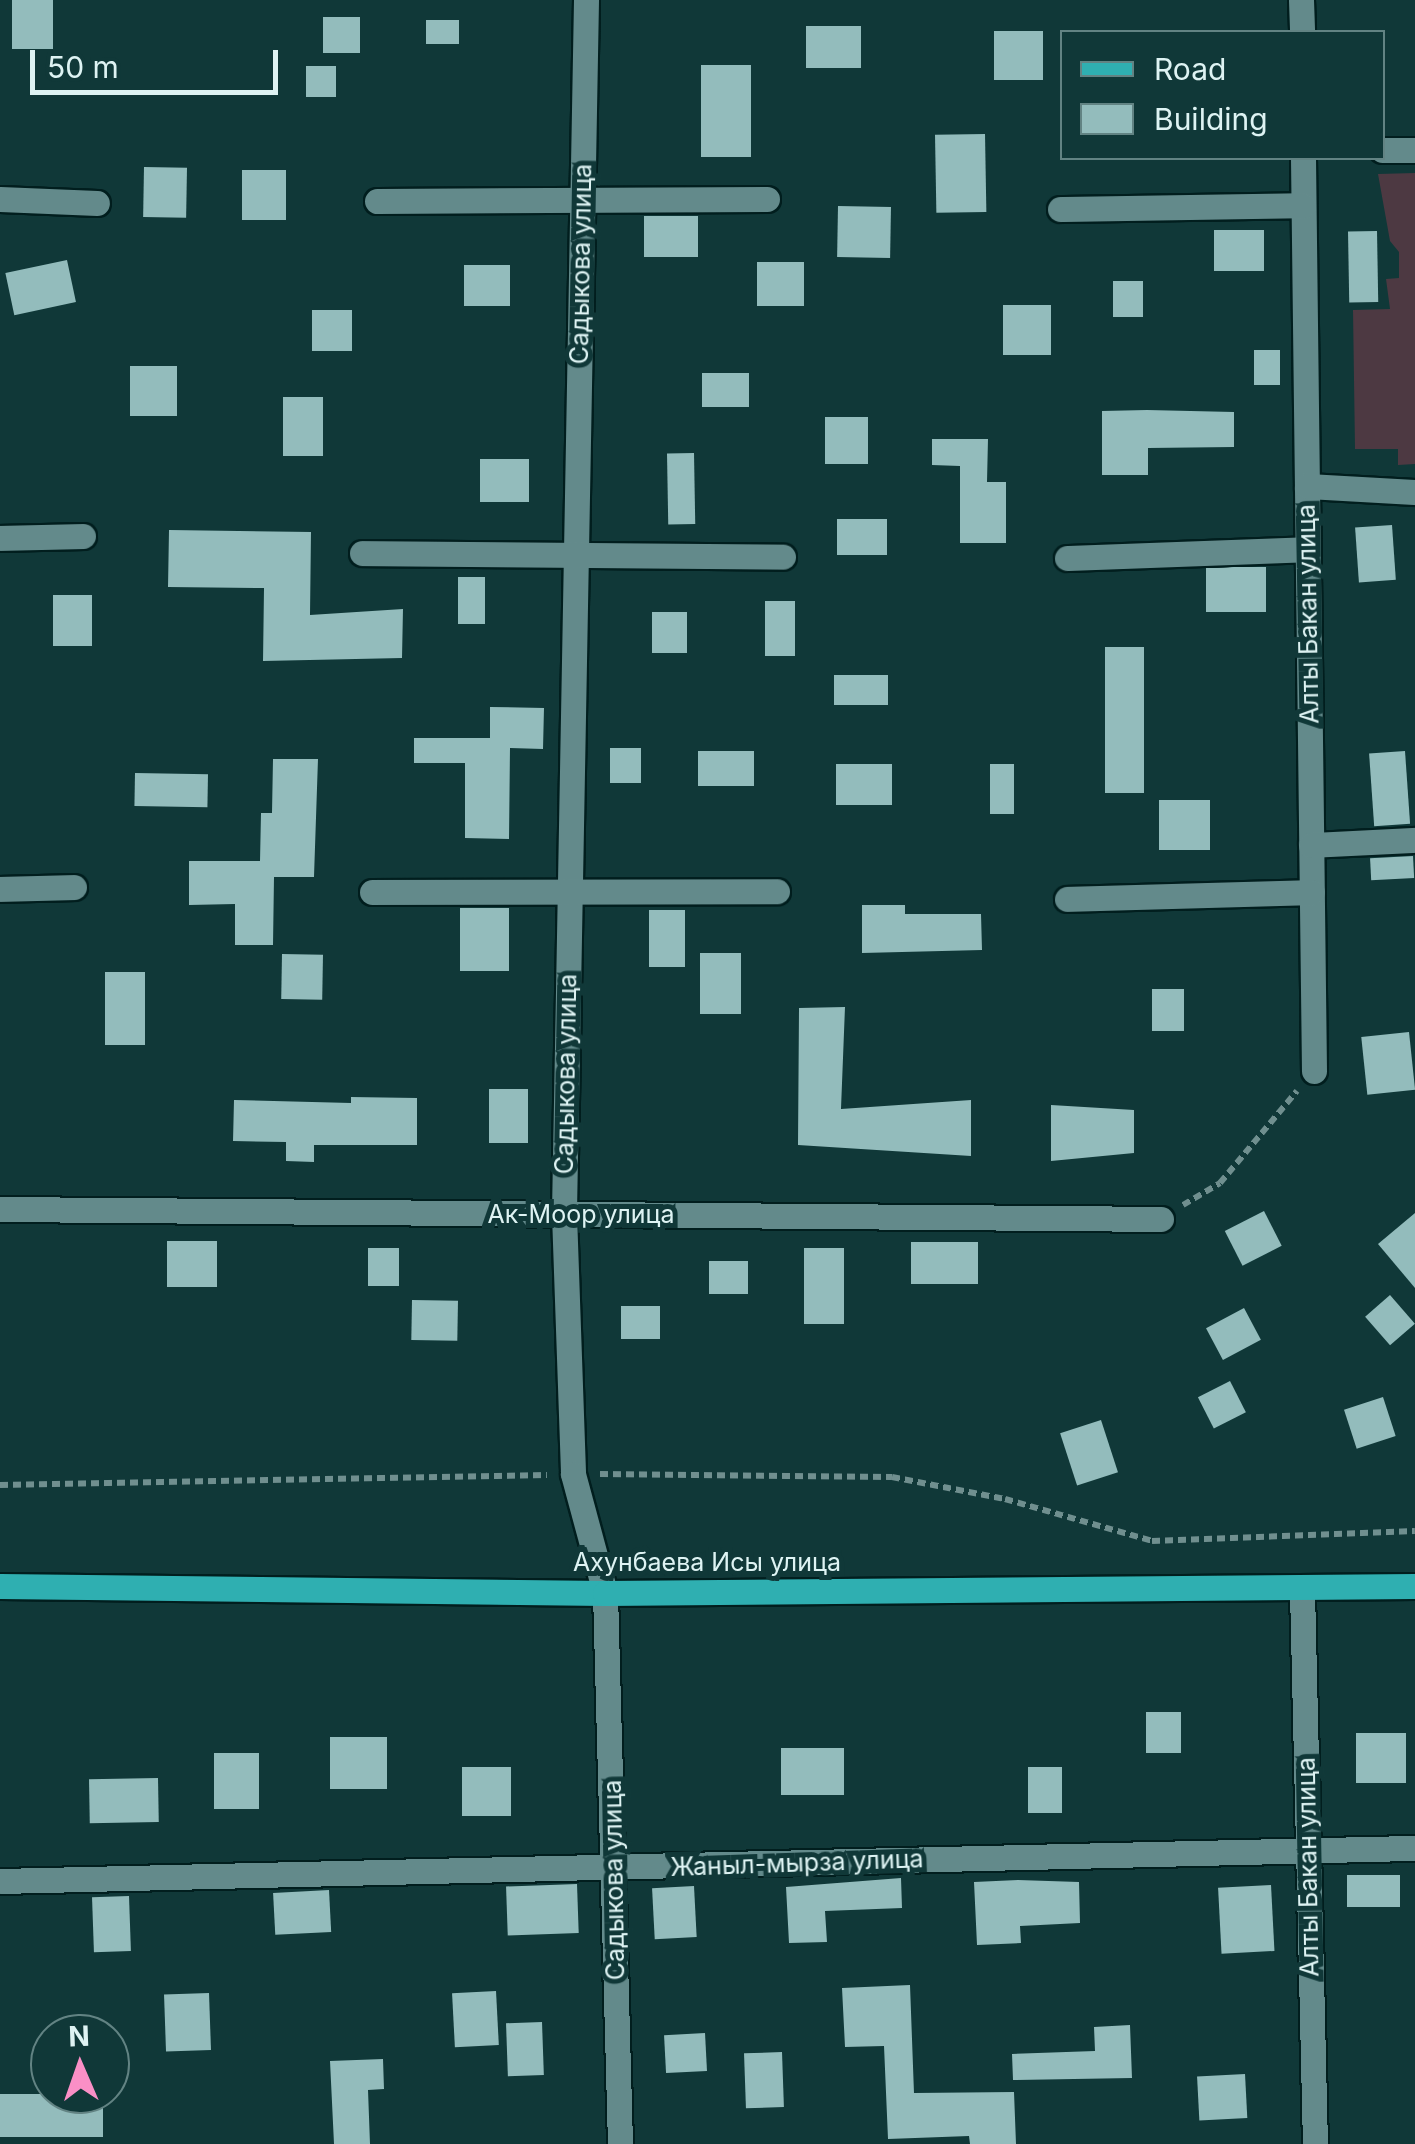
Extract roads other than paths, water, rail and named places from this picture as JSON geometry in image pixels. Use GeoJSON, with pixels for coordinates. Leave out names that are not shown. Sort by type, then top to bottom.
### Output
{"type":"FeatureCollection","features":[{"type":"Feature","properties":{"kind":"main road","name":"Ахунбаева Исы улица"},"geometry":{"type":"LineString","coordinates":[[0,1586],[605,1593],[1302,1590],[1415,1586]]}},
{"type":"Feature","properties":{"kind":"street","name":"Садыкова улица"},"geometry":{"type":"LineString","coordinates":[[586,0],[564,1214],[573,1474],[605,1593],[616,1867],[620,2144]]}},
{"type":"Feature","properties":{"kind":"street"},"geometry":{"type":"LineString","coordinates":[[1301,0],[1302,30]]}},
{"type":"Feature","properties":{"kind":"street"},"geometry":{"type":"LineString","coordinates":[[1385,150],[1415,150]]}},
{"type":"Feature","properties":{"kind":"street","name":"Алты Бакан улица"},"geometry":{"type":"LineString","coordinates":[[1303,160],[1314,1071]]}},
{"type":"Feature","properties":{"kind":"street"},"geometry":{"type":"LineString","coordinates":[[378,201],[582,197],[767,200]]}},
{"type":"Feature","properties":{"kind":"street"},"geometry":{"type":"LineString","coordinates":[[0,199],[97,202]]}},
{"type":"Feature","properties":{"kind":"street"},"geometry":{"type":"LineString","coordinates":[[1060,210],[1304,205]]}},
{"type":"Feature","properties":{"kind":"street"},"geometry":{"type":"LineString","coordinates":[[1307,486],[1415,492]]}},
{"type":"Feature","properties":{"kind":"street"},"geometry":{"type":"LineString","coordinates":[[0,538],[83,536]]}},
{"type":"Feature","properties":{"kind":"street"},"geometry":{"type":"LineString","coordinates":[[1066,558],[1308,549]]}},
{"type":"Feature","properties":{"kind":"street"},"geometry":{"type":"LineString","coordinates":[[362,553],[783,557]]}},
{"type":"Feature","properties":{"kind":"street"},"geometry":{"type":"LineString","coordinates":[[1311,844],[1415,840]]}},
{"type":"Feature","properties":{"kind":"street"},"geometry":{"type":"LineString","coordinates":[[0,889],[74,887]]}},
{"type":"Feature","properties":{"kind":"street"},"geometry":{"type":"LineString","coordinates":[[372,892],[778,891]]}},
{"type":"Feature","properties":{"kind":"street"},"geometry":{"type":"LineString","coordinates":[[1067,898],[1312,892]]}},
{"type":"Feature","properties":{"kind":"street","name":"Ак-Моор улица"},"geometry":{"type":"LineString","coordinates":[[0,1209],[1161,1218]]}},
{"type":"Feature","properties":{"kind":"street","name":"Алты Бакан улица"},"geometry":{"type":"LineString","coordinates":[[1302,1590],[1315,2144]]}},
{"type":"Feature","properties":{"kind":"street","name":"Жаныл-мырза улица"},"geometry":{"type":"LineString","coordinates":[[0,1882],[1415,1848]]}}]}
